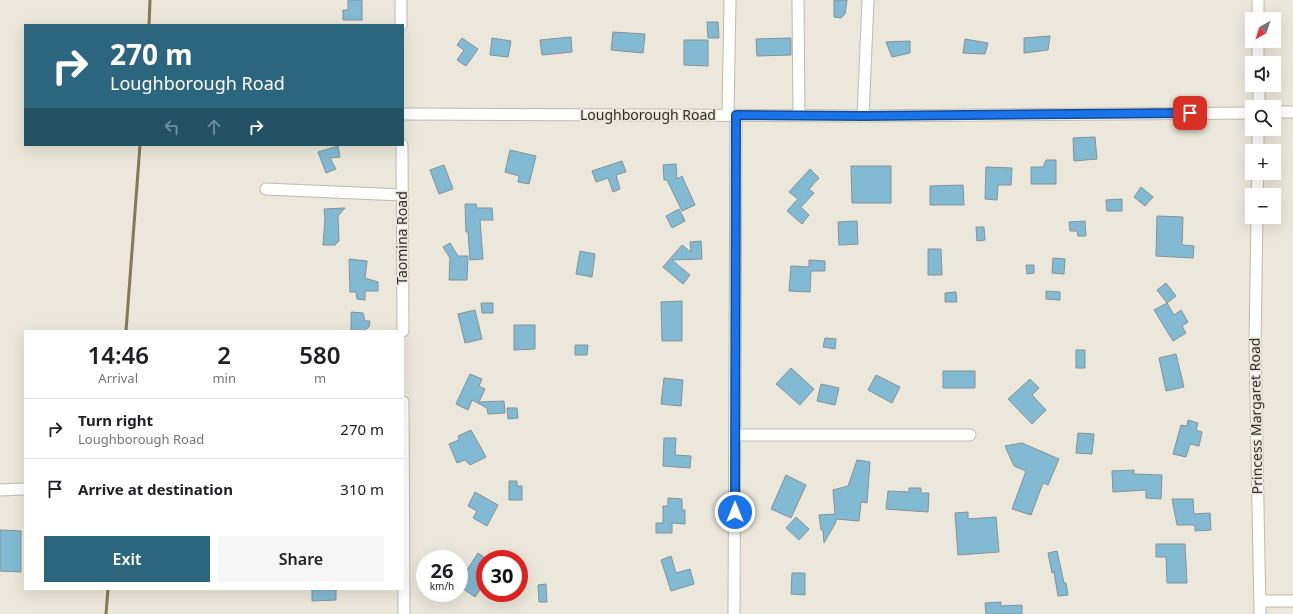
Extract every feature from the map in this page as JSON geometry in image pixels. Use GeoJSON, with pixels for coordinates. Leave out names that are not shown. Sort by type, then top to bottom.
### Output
{"type":"FeatureCollection","features":[{"type":"Feature","properties":{"kind":"street"},"geometry":{"type":"LineString","coordinates":[[401,24],[402,0]]}},
{"type":"Feature","properties":{"kind":"street"},"geometry":{"type":"LineString","coordinates":[[730,0],[735,435],[734,614]]}},
{"type":"Feature","properties":{"kind":"street"},"geometry":{"type":"LineString","coordinates":[[798,0],[799,115]]}},
{"type":"Feature","properties":{"kind":"street"},"geometry":{"type":"LineString","coordinates":[[863,116],[868,0]]}},
{"type":"Feature","properties":{"kind":"street"},"geometry":{"type":"LineString","coordinates":[[1258,0],[1258,12]]}},
{"type":"Feature","properties":{"kind":"street"},"geometry":{"type":"LineString","coordinates":[[1281,112],[1293,112]]}},
{"type":"Feature","properties":{"kind":"street","name":"Loughborough Road"},"geometry":{"type":"LineString","coordinates":[[404,114],[863,116],[1245,113]]}},
{"type":"Feature","properties":{"kind":"street","name":"Taomina Road"},"geometry":{"type":"LineString","coordinates":[[402,146],[403,330]]}},
{"type":"Feature","properties":{"kind":"street"},"geometry":{"type":"LineString","coordinates":[[266,189],[402,195]]}},
{"type":"Feature","properties":{"kind":"street","name":"Princess Margaret Road"},"geometry":{"type":"LineString","coordinates":[[1257,224],[1254,344],[1260,614]]}},
{"type":"Feature","properties":{"kind":"street"},"geometry":{"type":"LineString","coordinates":[[735,435],[970,435]]}},
{"type":"Feature","properties":{"kind":"street"},"geometry":{"type":"LineString","coordinates":[[0,490],[24,489]]}},
{"type":"Feature","properties":{"kind":"street"},"geometry":{"type":"LineString","coordinates":[[404,590],[404,614]]}},
{"type":"Feature","properties":{"kind":"street"},"geometry":{"type":"LineString","coordinates":[[1260,601],[1293,601]]}},
{"type":"Feature","properties":{"kind":"building"},"geometry":{"type":"Polygon","coordinates":[[[348,0],[362,0],[362,20],[343,20],[343,10],[348,10],[348,0]]]}},
{"type":"Feature","properties":{"kind":"building"},"geometry":{"type":"Polygon","coordinates":[[[834,0],[847,0],[845,14],[841,18],[834,17],[834,0]]]}},
{"type":"Feature","properties":{"kind":"building"},"geometry":{"type":"Polygon","coordinates":[[[707,22],[718,22],[719,38],[708,38],[707,22]]]}},
{"type":"Feature","properties":{"kind":"building"},"geometry":{"type":"Polygon","coordinates":[[[613,32],[645,34],[643,53],[611,50],[613,32]]]}},
{"type":"Feature","properties":{"kind":"building"},"geometry":{"type":"Polygon","coordinates":[[[1050,36],[1048,50],[1024,53],[1024,38],[1050,36]]]}},
{"type":"Feature","properties":{"kind":"building"},"geometry":{"type":"Polygon","coordinates":[[[571,37],[572,52],[542,55],[540,40],[571,37]]]}},
{"type":"Feature","properties":{"kind":"building"},"geometry":{"type":"Polygon","coordinates":[[[462,38],[478,49],[466,66],[457,60],[464,50],[457,45],[462,38]]]}},
{"type":"Feature","properties":{"kind":"building"},"geometry":{"type":"Polygon","coordinates":[[[492,38],[511,41],[508,57],[490,55],[492,38]]]}},
{"type":"Feature","properties":{"kind":"building"},"geometry":{"type":"Polygon","coordinates":[[[791,38],[791,55],[757,56],[756,39],[791,38]]]}},
{"type":"Feature","properties":{"kind":"building"},"geometry":{"type":"Polygon","coordinates":[[[965,39],[988,43],[985,54],[963,53],[965,39]]]}},
{"type":"Feature","properties":{"kind":"building"},"geometry":{"type":"Polygon","coordinates":[[[684,40],[708,40],[708,66],[684,65],[684,40]]]}},
{"type":"Feature","properties":{"kind":"building"},"geometry":{"type":"Polygon","coordinates":[[[910,41],[910,53],[892,57],[886,42],[910,41]]]}},
{"type":"Feature","properties":{"kind":"building"},"geometry":{"type":"Polygon","coordinates":[[[1095,137],[1097,159],[1074,161],[1073,138],[1095,137]]]}},
{"type":"Feature","properties":{"kind":"building"},"geometry":{"type":"Polygon","coordinates":[[[338,146],[340,157],[330,158],[336,169],[326,173],[318,152],[338,146]]]}},
{"type":"Feature","properties":{"kind":"building"},"geometry":{"type":"Polygon","coordinates":[[[510,150],[536,156],[529,184],[518,182],[519,176],[505,172],[510,150]]]}},
{"type":"Feature","properties":{"kind":"building"},"geometry":{"type":"Polygon","coordinates":[[[1046,160],[1056,160],[1056,184],[1031,184],[1031,167],[1043,167],[1046,160]]]}},
{"type":"Feature","properties":{"kind":"building"},"geometry":{"type":"Polygon","coordinates":[[[622,161],[626,172],[616,175],[620,189],[613,192],[608,178],[596,182],[592,171],[622,161]]]}},
{"type":"Feature","properties":{"kind":"building"},"geometry":{"type":"Polygon","coordinates":[[[676,164],[677,179],[682,176],[695,205],[682,211],[667,180],[664,180],[663,165],[676,164]]]}},
{"type":"Feature","properties":{"kind":"building"},"geometry":{"type":"Polygon","coordinates":[[[444,165],[453,189],[439,194],[430,170],[444,165]]]}},
{"type":"Feature","properties":{"kind":"building"},"geometry":{"type":"Polygon","coordinates":[[[851,166],[891,166],[891,203],[852,203],[851,166]]]}},
{"type":"Feature","properties":{"kind":"building"},"geometry":{"type":"Polygon","coordinates":[[[986,167],[1012,168],[1011,185],[998,185],[997,200],[985,199],[986,167]]]}},
{"type":"Feature","properties":{"kind":"building"},"geometry":{"type":"Polygon","coordinates":[[[810,169],[819,178],[809,189],[814,193],[801,207],[809,215],[802,224],[787,211],[798,199],[789,192],[810,169]]]}},
{"type":"Feature","properties":{"kind":"building"},"geometry":{"type":"Polygon","coordinates":[[[963,185],[964,205],[930,205],[930,186],[963,185]]]}},
{"type":"Feature","properties":{"kind":"building"},"geometry":{"type":"Polygon","coordinates":[[[1141,187],[1153,197],[1145,206],[1134,197],[1141,187]]]}},
{"type":"Feature","properties":{"kind":"building"},"geometry":{"type":"Polygon","coordinates":[[[1122,199],[1122,211],[1107,211],[1106,200],[1122,199]]]}},
{"type":"Feature","properties":{"kind":"building"},"geometry":{"type":"Polygon","coordinates":[[[465,204],[476,204],[477,208],[492,208],[493,220],[480,220],[483,259],[470,260],[468,232],[466,232],[465,204]]]}},
{"type":"Feature","properties":{"kind":"building"},"geometry":{"type":"Polygon","coordinates":[[[345,208],[338,216],[339,241],[335,245],[323,245],[325,218],[324,209],[345,208]]]}},
{"type":"Feature","properties":{"kind":"building"},"geometry":{"type":"Polygon","coordinates":[[[679,209],[685,221],[672,228],[666,216],[679,209]]]}},
{"type":"Feature","properties":{"kind":"building"},"geometry":{"type":"Polygon","coordinates":[[[1157,216],[1183,217],[1182,245],[1194,246],[1193,258],[1156,256],[1157,216]]]}},
{"type":"Feature","properties":{"kind":"building"},"geometry":{"type":"Polygon","coordinates":[[[857,221],[858,244],[839,245],[838,222],[857,221]]]}},
{"type":"Feature","properties":{"kind":"building"},"geometry":{"type":"Polygon","coordinates":[[[1085,221],[1086,236],[1078,236],[1077,231],[1070,231],[1069,222],[1085,221]]]}},
{"type":"Feature","properties":{"kind":"building"},"geometry":{"type":"Polygon","coordinates":[[[976,227],[984,227],[985,240],[977,241],[976,227]]]}},
{"type":"Feature","properties":{"kind":"building"},"geometry":{"type":"Polygon","coordinates":[[[701,241],[702,259],[672,260],[690,275],[683,284],[663,267],[682,245],[691,252],[690,242],[701,241]]]}},
{"type":"Feature","properties":{"kind":"building"},"geometry":{"type":"Polygon","coordinates":[[[450,243],[458,256],[468,256],[467,280],[449,280],[450,258],[443,247],[450,243]]]}},
{"type":"Feature","properties":{"kind":"building"},"geometry":{"type":"Polygon","coordinates":[[[928,249],[941,249],[942,275],[928,275],[928,249]]]}},
{"type":"Feature","properties":{"kind":"building"},"geometry":{"type":"Polygon","coordinates":[[[580,251],[595,254],[592,277],[576,274],[580,251]]]}},
{"type":"Feature","properties":{"kind":"building"},"geometry":{"type":"Polygon","coordinates":[[[1053,258],[1065,259],[1064,274],[1052,273],[1053,258]]]}},
{"type":"Feature","properties":{"kind":"building"},"geometry":{"type":"Polygon","coordinates":[[[349,259],[367,261],[365,278],[378,282],[378,291],[365,291],[365,300],[357,299],[356,292],[350,292],[349,259]]]}},
{"type":"Feature","properties":{"kind":"building"},"geometry":{"type":"Polygon","coordinates":[[[809,260],[825,261],[825,271],[811,271],[810,292],[789,291],[791,266],[809,267],[809,260]]]}},
{"type":"Feature","properties":{"kind":"building"},"geometry":{"type":"Polygon","coordinates":[[[1026,265],[1034,265],[1034,273],[1027,274],[1026,265]]]}},
{"type":"Feature","properties":{"kind":"building"},"geometry":{"type":"Polygon","coordinates":[[[1166,283],[1176,296],[1167,303],[1157,290],[1166,283]]]}},
{"type":"Feature","properties":{"kind":"building"},"geometry":{"type":"Polygon","coordinates":[[[1046,291],[1060,292],[1060,300],[1046,299],[1046,291]]]}},
{"type":"Feature","properties":{"kind":"building"},"geometry":{"type":"Polygon","coordinates":[[[956,292],[957,302],[945,302],[945,293],[956,292]]]}},
{"type":"Feature","properties":{"kind":"building"},"geometry":{"type":"Polygon","coordinates":[[[682,301],[682,341],[662,341],[661,302],[682,301]]]}},
{"type":"Feature","properties":{"kind":"building"},"geometry":{"type":"Polygon","coordinates":[[[481,303],[493,303],[493,313],[482,313],[481,303]]]}},
{"type":"Feature","properties":{"kind":"building"},"geometry":{"type":"Polygon","coordinates":[[[1167,303],[1174,315],[1181,310],[1188,322],[1182,326],[1186,333],[1173,341],[1154,310],[1167,303]]]}},
{"type":"Feature","properties":{"kind":"building"},"geometry":{"type":"Polygon","coordinates":[[[475,310],[482,339],[465,343],[458,314],[475,310]]]}},
{"type":"Feature","properties":{"kind":"building"},"geometry":{"type":"Polygon","coordinates":[[[351,312],[363,313],[365,321],[370,321],[369,327],[365,330],[351,330],[351,312]]]}},
{"type":"Feature","properties":{"kind":"building"},"geometry":{"type":"Polygon","coordinates":[[[514,325],[535,325],[535,349],[514,350],[514,325]]]}},
{"type":"Feature","properties":{"kind":"building"},"geometry":{"type":"Polygon","coordinates":[[[825,338],[836,339],[835,349],[823,347],[825,338]]]}},
{"type":"Feature","properties":{"kind":"building"},"geometry":{"type":"Polygon","coordinates":[[[575,345],[588,345],[587,355],[575,355],[575,345]]]}},
{"type":"Feature","properties":{"kind":"building"},"geometry":{"type":"Polygon","coordinates":[[[1076,350],[1085,350],[1085,368],[1076,368],[1076,350]]]}},
{"type":"Feature","properties":{"kind":"building"},"geometry":{"type":"Polygon","coordinates":[[[1176,354],[1184,387],[1166,391],[1159,358],[1176,354]]]}},
{"type":"Feature","properties":{"kind":"building"},"geometry":{"type":"Polygon","coordinates":[[[791,368],[814,389],[800,405],[776,384],[791,368]]]}},
{"type":"Feature","properties":{"kind":"building"},"geometry":{"type":"Polygon","coordinates":[[[943,371],[975,371],[975,388],[943,388],[943,371]]]}},
{"type":"Feature","properties":{"kind":"building"},"geometry":{"type":"Polygon","coordinates":[[[470,374],[482,379],[479,386],[485,389],[479,402],[504,401],[505,413],[488,414],[487,408],[472,400],[468,410],[456,404],[470,374]]]}},
{"type":"Feature","properties":{"kind":"building"},"geometry":{"type":"Polygon","coordinates":[[[876,375],[900,387],[892,403],[868,390],[876,375]]]}},
{"type":"Feature","properties":{"kind":"building"},"geometry":{"type":"Polygon","coordinates":[[[664,378],[683,380],[681,406],[661,404],[664,378]]]}},
{"type":"Feature","properties":{"kind":"building"},"geometry":{"type":"Polygon","coordinates":[[[1030,379],[1039,388],[1032,395],[1046,410],[1032,424],[1008,399],[1030,379]]]}},
{"type":"Feature","properties":{"kind":"building"},"geometry":{"type":"Polygon","coordinates":[[[821,384],[839,388],[835,405],[817,401],[821,384]]]}},
{"type":"Feature","properties":{"kind":"building"},"geometry":{"type":"Polygon","coordinates":[[[507,408],[517,408],[518,418],[508,419],[507,408]]]}},
{"type":"Feature","properties":{"kind":"building"},"geometry":{"type":"Polygon","coordinates":[[[1188,420],[1198,423],[1196,430],[1202,432],[1199,446],[1190,444],[1186,457],[1173,454],[1181,425],[1187,426],[1188,420]]]}},
{"type":"Feature","properties":{"kind":"building"},"geometry":{"type":"Polygon","coordinates":[[[471,430],[486,457],[470,465],[465,460],[457,463],[449,444],[459,440],[458,436],[471,430]]]}},
{"type":"Feature","properties":{"kind":"building"},"geometry":{"type":"Polygon","coordinates":[[[1078,433],[1094,434],[1092,454],[1076,453],[1078,433]]]}},
{"type":"Feature","properties":{"kind":"building"},"geometry":{"type":"Polygon","coordinates":[[[664,438],[676,438],[675,455],[691,456],[690,468],[663,466],[664,438]]]}},
{"type":"Feature","properties":{"kind":"building"},"geometry":{"type":"Polygon","coordinates":[[[1022,443],[1059,459],[1048,485],[1043,483],[1031,515],[1012,509],[1026,471],[1014,466],[1005,446],[1022,443]]]}},
{"type":"Feature","properties":{"kind":"building"},"geometry":{"type":"Polygon","coordinates":[[[857,460],[870,462],[867,503],[861,502],[859,521],[836,519],[836,522],[824,543],[823,530],[821,530],[819,515],[835,514],[833,490],[848,486],[857,460]]]}},
{"type":"Feature","properties":{"kind":"building"},"geometry":{"type":"Polygon","coordinates":[[[1134,470],[1134,474],[1162,475],[1161,499],[1146,498],[1146,490],[1113,492],[1112,471],[1134,470]]]}},
{"type":"Feature","properties":{"kind":"building"},"geometry":{"type":"Polygon","coordinates":[[[786,475],[806,485],[791,518],[771,509],[786,475]]]}},
{"type":"Feature","properties":{"kind":"building"},"geometry":{"type":"Polygon","coordinates":[[[509,481],[517,481],[517,486],[522,486],[522,500],[509,500],[509,481]]]}},
{"type":"Feature","properties":{"kind":"building"},"geometry":{"type":"Polygon","coordinates":[[[909,488],[921,488],[921,493],[929,493],[928,512],[886,509],[888,491],[909,492],[909,488]]]}},
{"type":"Feature","properties":{"kind":"building"},"geometry":{"type":"Polygon","coordinates":[[[475,492],[498,505],[487,526],[473,518],[477,511],[468,506],[475,492]]]}},
{"type":"Feature","properties":{"kind":"building"},"geometry":{"type":"Polygon","coordinates":[[[668,498],[682,499],[682,510],[685,510],[685,524],[672,523],[672,533],[656,533],[656,523],[663,523],[663,506],[668,506],[668,498]]]}},
{"type":"Feature","properties":{"kind":"building"},"geometry":{"type":"Polygon","coordinates":[[[1172,499],[1193,499],[1194,514],[1210,513],[1211,530],[1195,531],[1195,525],[1177,525],[1172,499]]]}},
{"type":"Feature","properties":{"kind":"building"},"geometry":{"type":"Polygon","coordinates":[[[968,512],[968,519],[996,517],[999,552],[958,555],[955,513],[968,512]]]}},
{"type":"Feature","properties":{"kind":"building"},"geometry":{"type":"Polygon","coordinates":[[[796,517],[809,529],[799,540],[786,528],[796,517]]]}},
{"type":"Feature","properties":{"kind":"building"},"geometry":{"type":"Polygon","coordinates":[[[0,530],[21,531],[21,572],[0,571],[0,530]]]}},
{"type":"Feature","properties":{"kind":"building"},"geometry":{"type":"Polygon","coordinates":[[[1156,544],[1185,544],[1187,583],[1167,583],[1166,557],[1156,557],[1156,544]]]}},
{"type":"Feature","properties":{"kind":"building"},"geometry":{"type":"Polygon","coordinates":[[[1057,551],[1068,595],[1058,596],[1054,572],[1052,573],[1048,553],[1057,551]]]}},
{"type":"Feature","properties":{"kind":"building"},"geometry":{"type":"Polygon","coordinates":[[[476,556],[475,597],[468,592],[468,568],[476,556]]]}},
{"type":"Feature","properties":{"kind":"building"},"geometry":{"type":"Polygon","coordinates":[[[671,556],[676,573],[690,569],[694,584],[671,591],[661,560],[671,556]]]}},
{"type":"Feature","properties":{"kind":"building"},"geometry":{"type":"Polygon","coordinates":[[[792,573],[805,573],[805,595],[791,594],[792,573]]]}},
{"type":"Feature","properties":{"kind":"building"},"geometry":{"type":"Polygon","coordinates":[[[546,584],[547,602],[539,602],[538,585],[546,584]]]}},
{"type":"Feature","properties":{"kind":"building"},"geometry":{"type":"Polygon","coordinates":[[[312,590],[336,590],[336,600],[312,601],[312,590]]]}},
{"type":"Feature","properties":{"kind":"building"},"geometry":{"type":"Polygon","coordinates":[[[1001,602],[1001,606],[1022,605],[1022,614],[986,614],[985,603],[1001,602]]]}},
{"type":"Feature","properties":{"kind":"waterway"},"geometry":{"type":"LineString","coordinates":[[149,24],[150,0]]}},
{"type":"Feature","properties":{"kind":"waterway"},"geometry":{"type":"LineString","coordinates":[[126,330],[140,146]]}},
{"type":"Feature","properties":{"kind":"waterway"},"geometry":{"type":"LineString","coordinates":[[106,614],[108,590]]}},
{"type":"Feature","properties":{"kind":"route"},"geometry":{"type":"LineString","coordinates":[[735,512],[736,115],[863,116],[1190,113]]}}]}
